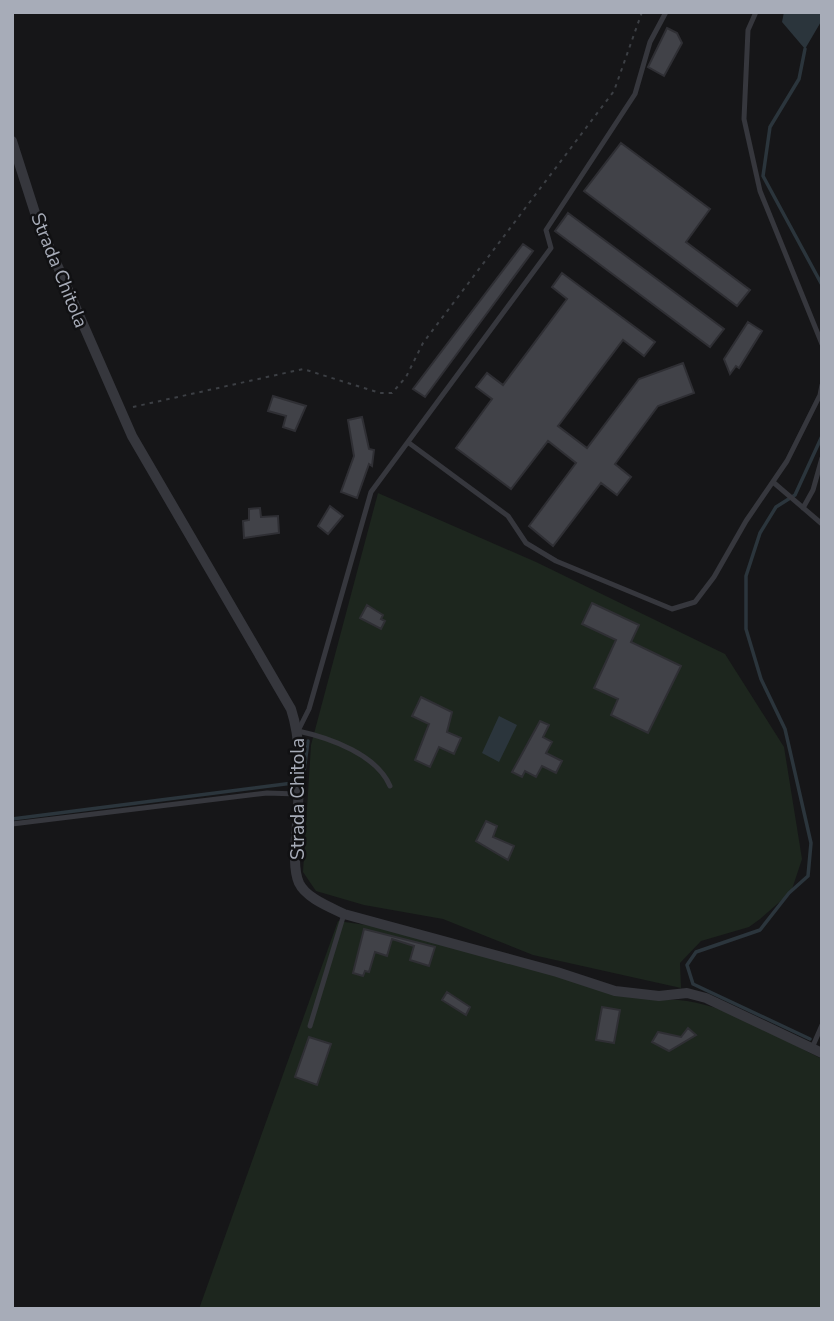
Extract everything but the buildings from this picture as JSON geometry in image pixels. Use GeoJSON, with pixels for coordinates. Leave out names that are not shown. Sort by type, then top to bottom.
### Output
{"type":"FeatureCollection","features":[{"type":"Feature","properties":{"kind":"street","name":"Strada Chitola"},"geometry":{"type":"LineString","coordinates":[[12,141],[37,219],[117,407],[280,687],[298,731],[296,848],[300,884],[313,898],[344,914],[557,972],[615,991],[697,996],[817,1051]]}},
{"type":"Feature","properties":{"kind":"lane"},"geometry":{"type":"LineString","coordinates":[[390,786],[384,771],[370,758],[317,735],[298,731],[309,709],[371,492],[551,247],[546,230],[635,93],[650,42],[667,12]]}},
{"type":"Feature","properties":{"kind":"lane"},"geometry":{"type":"LineString","coordinates":[[756,12],[748,30],[744,120],[760,191],[822,344]]}},
{"type":"Feature","properties":{"kind":"lane"},"geometry":{"type":"LineString","coordinates":[[409,443],[508,516],[526,543],[613,587],[672,609],[695,601],[714,577],[773,482],[820,396],[822,386]]}},
{"type":"Feature","properties":{"kind":"lane"},"geometry":{"type":"LineString","coordinates":[[803,508],[813,490],[822,458]]}},
{"type":"Feature","properties":{"kind":"lane"},"geometry":{"type":"LineString","coordinates":[[773,482],[822,524]]}},
{"type":"Feature","properties":{"kind":"lane"},"geometry":{"type":"LineString","coordinates":[[12,824],[267,793],[297,794]]}},
{"type":"Feature","properties":{"kind":"lane"},"geometry":{"type":"LineString","coordinates":[[310,1026],[344,914]]}},
{"type":"Feature","properties":{"kind":"lane"},"geometry":{"type":"LineString","coordinates":[[817,1051],[822,1025]]}},
{"type":"Feature","properties":{"kind":"path"},"geometry":{"type":"LineString","coordinates":[[117,407],[137,407],[303,369],[380,393],[392,393],[406,377],[423,343],[614,91],[642,12]]}},
{"type":"Feature","properties":{"kind":"shaded area"},"geometry":{"type":"Polygon","coordinates":[[[784,12],[822,12],[822,20],[805,49],[782,22],[784,12]]]}},
{"type":"Feature","properties":{"kind":"shaded area"},"geometry":{"type":"Polygon","coordinates":[[[378,493],[536,562],[725,654],[784,747],[802,859],[791,892],[749,927],[701,941],[680,963],[681,988],[533,955],[443,919],[364,905],[316,891],[303,872],[311,745],[378,493]]]}},
{"type":"Feature","properties":{"kind":"shaded area"},"geometry":{"type":"Polygon","coordinates":[[[499,716],[517,725],[499,762],[482,753],[499,716]]]}},
{"type":"Feature","properties":{"kind":"shaded area"},"geometry":{"type":"Polygon","coordinates":[[[338,921],[387,928],[663,1000],[704,1005],[745,1020],[822,1059],[822,1309],[199,1309],[338,921]]]}},
{"type":"Feature","properties":{"kind":"waterway"},"geometry":{"type":"LineString","coordinates":[[805,49],[799,79],[770,127],[763,176],[822,285]]}},
{"type":"Feature","properties":{"kind":"waterway"},"geometry":{"type":"LineString","coordinates":[[810,1039],[693,984],[687,965],[696,952],[760,930],[789,893],[808,876],[811,843],[785,729],[761,679],[746,629],[746,576],[760,533],[776,507],[795,495],[822,436]]}},
{"type":"Feature","properties":{"kind":"waterway"},"geometry":{"type":"LineString","coordinates":[[304,772],[308,741]]}},
{"type":"Feature","properties":{"kind":"waterway"},"geometry":{"type":"LineString","coordinates":[[12,819],[293,783]]}}]}
